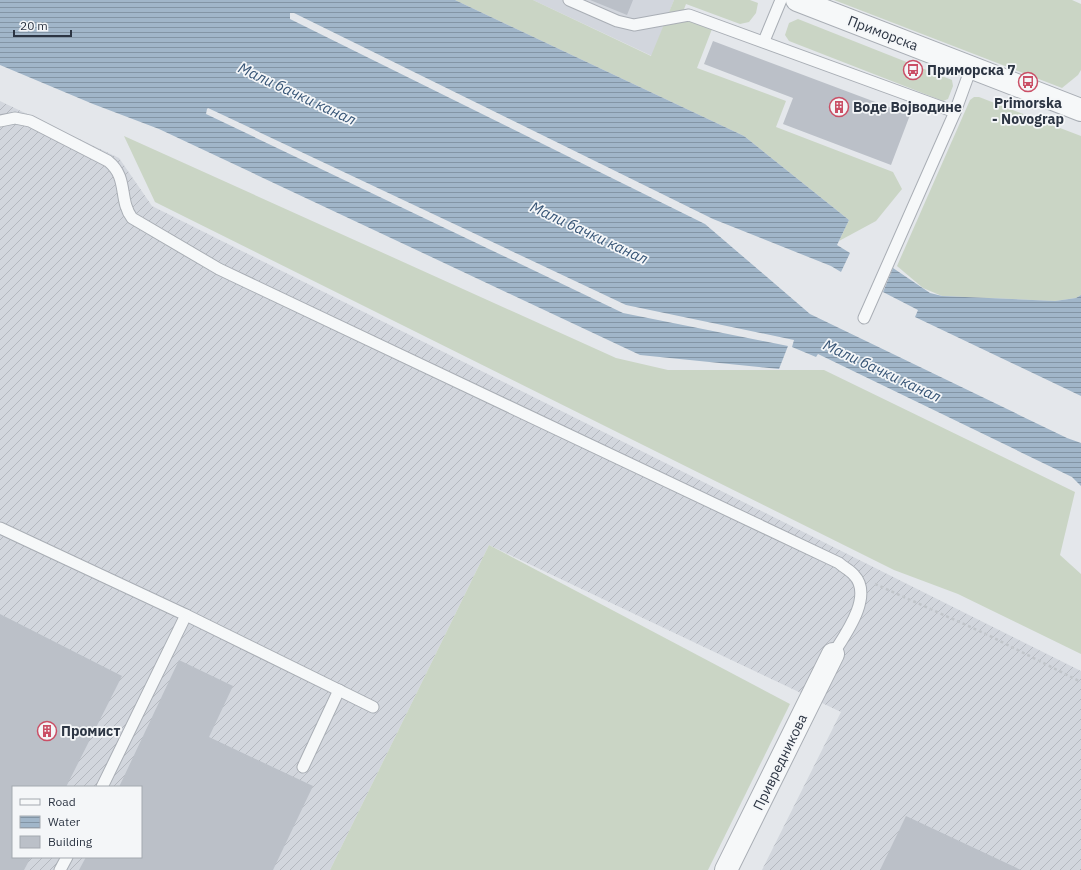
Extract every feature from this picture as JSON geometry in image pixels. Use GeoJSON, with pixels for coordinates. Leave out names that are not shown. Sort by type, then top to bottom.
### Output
{"type":"FeatureCollection","features":[{"type":"Feature","properties":{"kind":"street","name":"Приморска"},"geometry":{"type":"LineString","coordinates":[[797,0],[1081,110]]}},
{"type":"Feature","properties":{"kind":"street","name":"Привредникова"},"geometry":{"type":"LineString","coordinates":[[726,870],[833,654]]}},
{"type":"Feature","properties":{"kind":"lane"},"geometry":{"type":"LineString","coordinates":[[569,0],[617,21],[634,25],[689,15],[955,112]]}},
{"type":"Feature","properties":{"kind":"lane"},"geometry":{"type":"LineString","coordinates":[[764,42],[781,0]]}},
{"type":"Feature","properties":{"kind":"lane"},"geometry":{"type":"LineString","coordinates":[[864,318],[955,112],[971,68]]}},
{"type":"Feature","properties":{"kind":"lane"},"geometry":{"type":"LineString","coordinates":[[0,121],[15,118],[30,121],[108,161],[116,168],[121,177],[127,211],[132,218],[219,270],[839,563],[855,575],[861,589],[860,603],[853,622],[833,654]]}},
{"type":"Feature","properties":{"kind":"lane"},"geometry":{"type":"LineString","coordinates":[[0,528],[373,707]]}},
{"type":"Feature","properties":{"kind":"lane"},"geometry":{"type":"LineString","coordinates":[[102,786],[186,616]]}},
{"type":"Feature","properties":{"kind":"lane"},"geometry":{"type":"LineString","coordinates":[[303,768],[339,690]]}},
{"type":"Feature","properties":{"kind":"lane"},"geometry":{"type":"LineString","coordinates":[[60,870],[66,858]]}},
{"type":"Feature","properties":{"kind":"path"},"geometry":{"type":"LineString","coordinates":[[855,575],[986,634],[1081,682]]}},
{"type":"Feature","properties":{"kind":"shaded area"},"geometry":{"type":"Polygon","coordinates":[[[533,0],[674,0],[652,56],[533,0]]]}},
{"type":"Feature","properties":{"kind":"shaded area"},"geometry":{"type":"Polygon","coordinates":[[[0,101],[119,158],[152,206],[1081,671],[1081,870],[762,870],[841,712],[489,545],[330,870],[0,870],[0,101]]]}},
{"type":"Feature","properties":{"kind":"green space"},"geometry":{"type":"Polygon","coordinates":[[[455,0],[533,0],[651,56],[674,0],[750,0],[758,3],[756,13],[749,22],[740,24],[686,4],[681,17],[712,29],[697,68],[786,101],[776,127],[893,172],[902,189],[876,221],[839,241],[849,220],[744,136],[455,0]]]}},
{"type":"Feature","properties":{"kind":"green space"},"geometry":{"type":"Polygon","coordinates":[[[834,0],[1072,0],[1081,4],[1081,70],[1078,75],[1062,88],[834,0]]]}},
{"type":"Feature","properties":{"kind":"green space"},"geometry":{"type":"Polygon","coordinates":[[[798,19],[952,80],[953,86],[948,99],[943,101],[789,41],[785,35],[789,23],[798,19]]]}},
{"type":"Feature","properties":{"kind":"green space"},"geometry":{"type":"Polygon","coordinates":[[[974,97],[979,97],[1081,136],[1081,295],[1076,298],[1055,301],[942,296],[923,288],[897,266],[970,100],[974,97]]]}},
{"type":"Feature","properties":{"kind":"green space"},"geometry":{"type":"Polygon","coordinates":[[[124,136],[616,358],[668,370],[824,370],[1075,492],[1060,555],[1081,574],[1081,654],[958,594],[894,570],[155,202],[124,136]]]}},
{"type":"Feature","properties":{"kind":"green space"},"geometry":{"type":"Polygon","coordinates":[[[489,545],[790,704],[708,870],[330,870],[489,545]]]}},
{"type":"Feature","properties":{"kind":"water","name":"Мали бачки канал"},"geometry":{"type":"Polygon","coordinates":[[[0,0],[455,0],[744,136],[849,220],[837,245],[850,253],[841,272],[831,266],[713,219],[294,13],[290,13],[290,19],[705,224],[810,314],[1067,438],[1081,443],[1081,486],[1072,477],[818,354],[816,357],[792,347],[794,340],[626,305],[208,108],[207,109],[206,114],[623,313],[788,346],[779,369],[640,355],[159,129],[93,104],[0,65],[0,0]]]}},
{"type":"Feature","properties":{"kind":"water"},"geometry":{"type":"Polygon","coordinates":[[[893,268],[930,293],[942,296],[1055,301],[1076,298],[1081,295],[1081,396],[915,317],[918,310],[883,292],[893,268]]]}},
{"type":"Feature","properties":{"kind":"building"},"geometry":{"type":"Polygon","coordinates":[[[590,0],[633,0],[627,15],[590,0]]]}},
{"type":"Feature","properties":{"kind":"building","name":"Воде Војводине"},"geometry":{"type":"Polygon","coordinates":[[[713,41],[910,115],[891,165],[783,124],[793,98],[704,64],[713,41]]]}},
{"type":"Feature","properties":{"kind":"building","name":"Промист"},"geometry":{"type":"Polygon","coordinates":[[[0,614],[122,676],[67,786],[12,786],[12,858],[30,858],[24,870],[0,870],[0,614]]]}},
{"type":"Feature","properties":{"kind":"building"},"geometry":{"type":"Polygon","coordinates":[[[179,660],[233,686],[209,737],[313,786],[273,870],[79,870],[85,858],[142,858],[142,786],[119,786],[179,660]]]}},
{"type":"Feature","properties":{"kind":"building"},"geometry":{"type":"Polygon","coordinates":[[[906,816],[1021,870],[880,870],[906,816]]]}},
{"type":"Feature","properties":{"kind":"place","name":"Приморска 7"},"geometry":{"type":"Point","coordinates":[913,70]}},
{"type":"Feature","properties":{"kind":"place","name":"Primorska - Novograp"},"geometry":{"type":"Point","coordinates":[1028,82]}},
{"type":"Feature","properties":{"kind":"place","name":"Воде Војводине"},"geometry":{"type":"Point","coordinates":[839,107]}},
{"type":"Feature","properties":{"kind":"place","name":"Промист"},"geometry":{"type":"Point","coordinates":[47,731]}}]}
